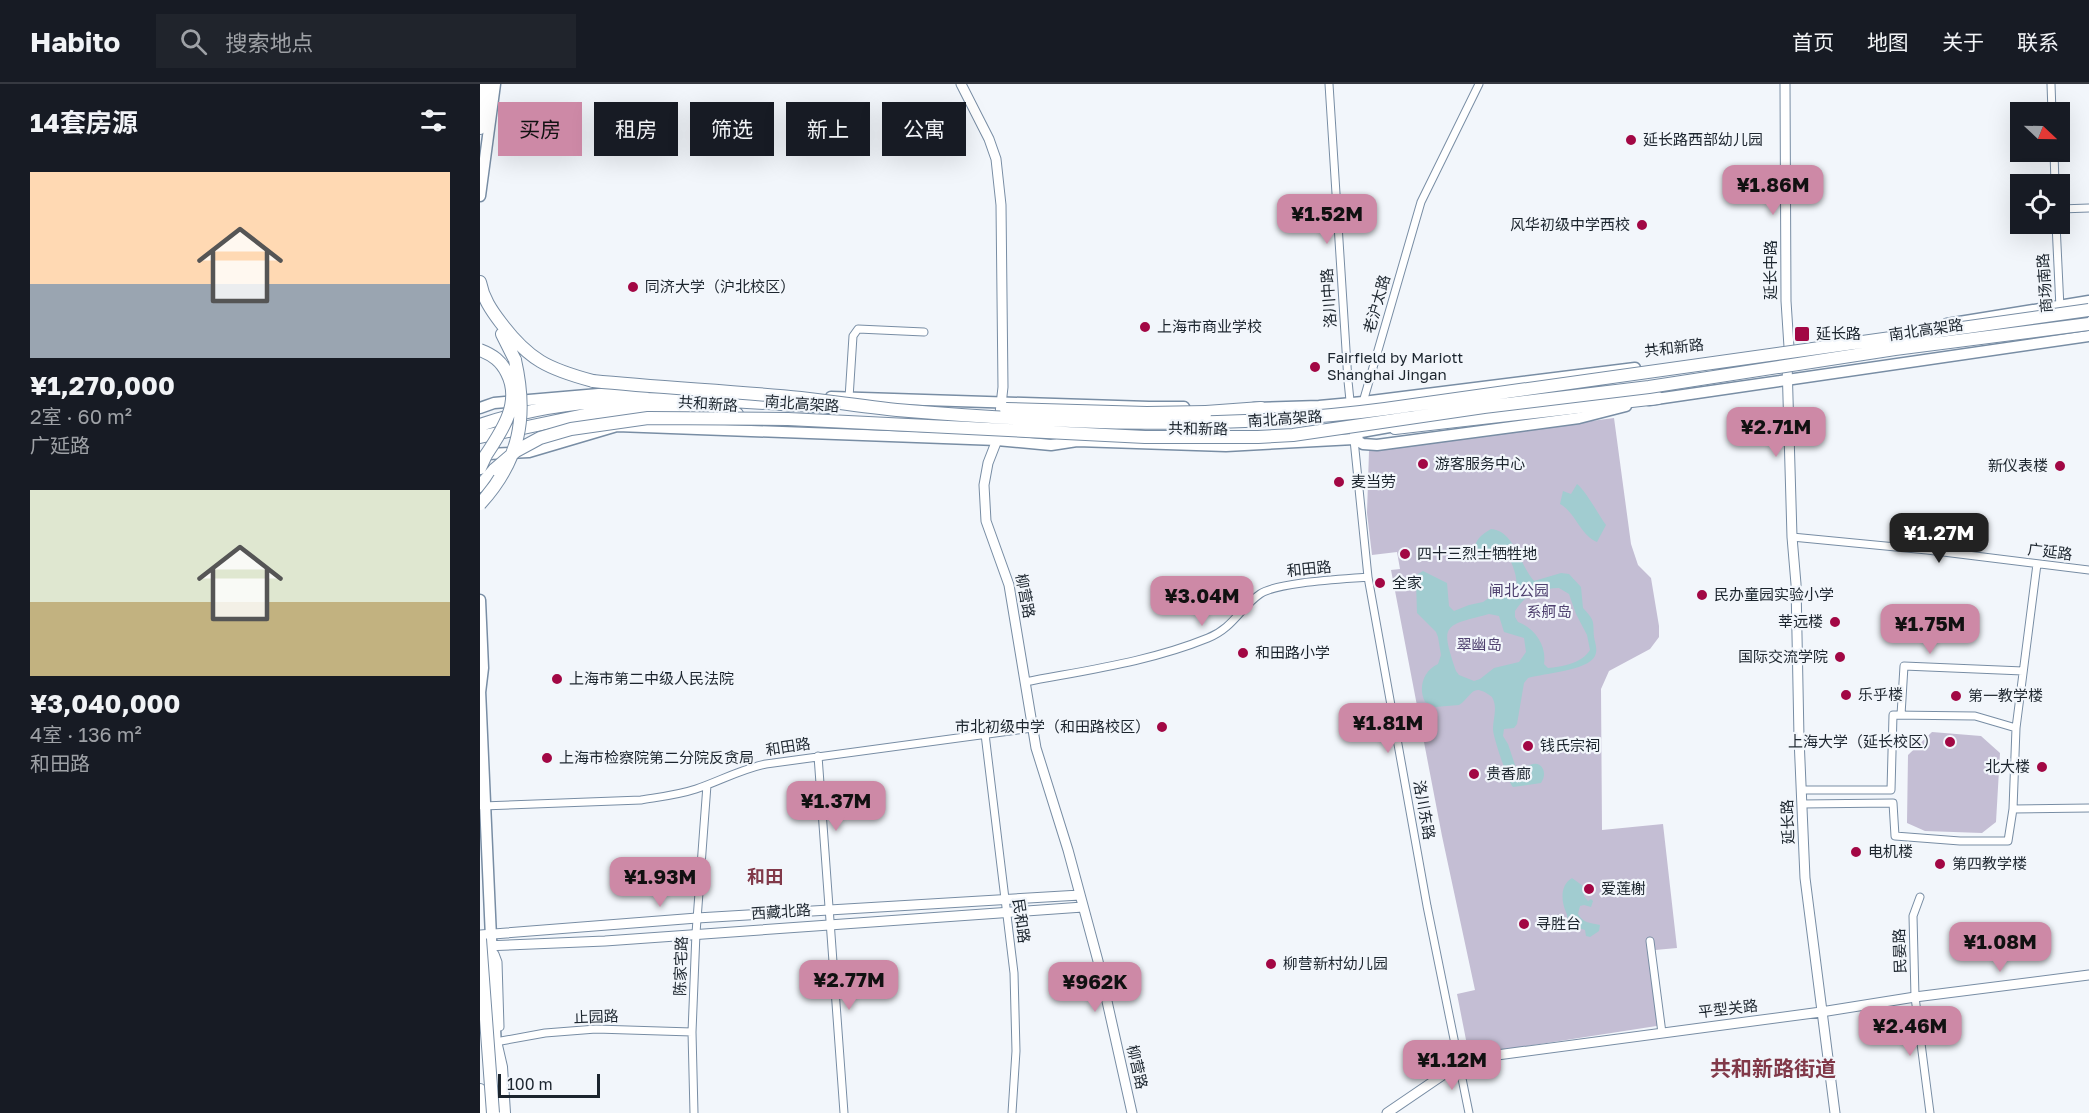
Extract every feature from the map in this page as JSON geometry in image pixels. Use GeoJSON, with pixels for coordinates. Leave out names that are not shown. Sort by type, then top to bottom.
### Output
{"type":"FeatureCollection","features":[{"type":"Feature","properties":{"kind":"highway"},"geometry":{"type":"LineString","coordinates":[[480,128],[486,84]]}},
{"type":"Feature","properties":{"kind":"highway"},"geometry":{"type":"LineString","coordinates":[[480,282],[489,308],[515,360],[521,387],[521,420],[514,448],[502,474],[480,504]]}},
{"type":"Feature","properties":{"kind":"highway"},"geometry":{"type":"LineString","coordinates":[[489,308],[517,344],[539,361],[564,373],[593,381],[800,398],[908,411]]}},
{"type":"Feature","properties":{"kind":"highway","name":"南北高架路"},"geometry":{"type":"LineString","coordinates":[[480,425],[545,409],[594,401],[643,399],[1037,419],[1144,422],[1250,422],[1298,419],[1385,409],[2089,310]]}},
{"type":"Feature","properties":{"kind":"highway","name":"南北高架路"},"geometry":{"type":"LineString","coordinates":[[480,437],[594,413],[677,408],[788,419],[1145,437],[1258,437],[1334,430],[1484,407],[1648,387],[2089,324]]}},
{"type":"Feature","properties":{"kind":"highway"},"geometry":{"type":"LineString","coordinates":[[480,350],[492,354],[502,363],[512,383],[512,406],[501,432],[480,468]]}},
{"type":"Feature","properties":{"kind":"highway"},"geometry":{"type":"LineString","coordinates":[[1334,430],[1395,428],[1658,398]]}},
{"type":"Feature","properties":{"kind":"highway"},"geometry":{"type":"LineString","coordinates":[[949,413],[1012,409],[1147,413],[1261,408]]}},
{"type":"Feature","properties":{"kind":"highway"},"geometry":{"type":"LineString","coordinates":[[480,486],[516,451],[540,438],[571,429],[648,418],[788,419]]}},
{"type":"Feature","properties":{"kind":"highway"},"geometry":{"type":"LineString","coordinates":[[486,939],[493,1113]]}},
{"type":"Feature","properties":{"kind":"highway"},"geometry":{"type":"LineString","coordinates":[[498,1041],[504,1113]]}},
{"type":"Feature","properties":{"kind":"highway"},"geometry":{"type":"LineString","coordinates":[[480,1090],[482,1113]]}},
{"type":"Feature","properties":{"kind":"main road"},"geometry":{"type":"LineString","coordinates":[[480,196],[481,174],[495,84]]}},
{"type":"Feature","properties":{"kind":"main road","name":"柳营路"},"geometry":{"type":"LineString","coordinates":[[961,84],[989,139],[996,159],[1002,205],[1001,408],[997,437],[988,463],[984,485],[986,521],[1009,585],[1032,728],[1098,963],[1132,1113]]}},
{"type":"Feature","properties":{"kind":"main road","name":"延长中路"},"geometry":{"type":"LineString","coordinates":[[1785,84],[1786,301],[1789,347]]}},
{"type":"Feature","properties":{"kind":"main road","name":"共和新路"},"geometry":{"type":"LineString","coordinates":[[480,408],[494,403],[684,387],[788,399],[1198,417],[1228,416],[1261,408],[1364,402],[1789,347],[2089,301]]}},
{"type":"Feature","properties":{"kind":"main road","name":"共和新路"},"geometry":{"type":"LineString","coordinates":[[483,455],[534,436],[592,421],[612,417],[647,415],[1077,441],[1226,446],[1354,439],[1363,444],[1377,445],[1579,418],[1658,398],[2089,336]]}},
{"type":"Feature","properties":{"kind":"main road","name":"延长路"},"geometry":{"type":"LineString","coordinates":[[1789,347],[1787,379],[1792,537],[1796,584],[1798,738],[1805,878],[1835,1113]]}},
{"type":"Feature","properties":{"kind":"main road","name":"共和新路"},"geometry":{"type":"LineString","coordinates":[[788,399],[817,396],[1001,408]]}},
{"type":"Feature","properties":{"kind":"main road","name":"共和新路"},"geometry":{"type":"LineString","coordinates":[[1354,439],[1360,432],[1584,398],[1658,398]]}},
{"type":"Feature","properties":{"kind":"main road"},"geometry":{"type":"LineString","coordinates":[[700,418],[715,428]]}},
{"type":"Feature","properties":{"kind":"main road"},"geometry":{"type":"LineString","coordinates":[[592,421],[617,426]]}},
{"type":"Feature","properties":{"kind":"main road","name":"共和新路"},"geometry":{"type":"LineString","coordinates":[[483,455],[530,452],[617,426],[997,437]]}},
{"type":"Feature","properties":{"kind":"main road"},"geometry":{"type":"LineString","coordinates":[[480,600],[486,939],[504,1113]]}},
{"type":"Feature","properties":{"kind":"main road","name":"西藏北路"},"geometry":{"type":"LineString","coordinates":[[480,947],[486,939],[697,918],[1080,895]]}},
{"type":"Feature","properties":{"kind":"main road","name":"西藏北路"},"geometry":{"type":"LineString","coordinates":[[486,939],[605,940],[1083,907]]}},
{"type":"Feature","properties":{"kind":"main road","name":"平型关路"},"geometry":{"type":"LineString","coordinates":[[1387,1113],[1459,1064],[1482,1058],[2089,975]]}},
{"type":"Feature","properties":{"kind":"street","name":"洛川中路"},"geometry":{"type":"LineString","coordinates":[[1329,84],[1350,403]]}},
{"type":"Feature","properties":{"kind":"street","name":"老沪太路"},"geometry":{"type":"LineString","coordinates":[[1364,402],[1420,202],[1479,84]]}},
{"type":"Feature","properties":{"kind":"street"},"geometry":{"type":"LineString","coordinates":[[2051,84],[2052,102]]}},
{"type":"Feature","properties":{"kind":"street"},"geometry":{"type":"LineString","coordinates":[[2070,209],[2089,208]]}},
{"type":"Feature","properties":{"kind":"street","name":"商场南路"},"geometry":{"type":"LineString","coordinates":[[2056,234],[2059,307],[2064,340]]}},
{"type":"Feature","properties":{"kind":"street"},"geometry":{"type":"LineString","coordinates":[[849,398],[853,336],[858,329],[924,332]]}},
{"type":"Feature","properties":{"kind":"street","name":"洛川东路"},"geometry":{"type":"LineString","coordinates":[[1350,403],[1368,576],[1427,906],[1469,1113]]}},
{"type":"Feature","properties":{"kind":"street","name":"广延路"},"geometry":{"type":"LineString","coordinates":[[1792,537],[1927,550],[2089,570]]}},
{"type":"Feature","properties":{"kind":"street"},"geometry":{"type":"LineString","coordinates":[[2016,728],[1975,716],[1893,715],[1891,790],[1895,836],[1960,841],[2008,841],[2013,809],[2016,728],[2037,564]]}},
{"type":"Feature","properties":{"kind":"street","name":"和田路"},"geometry":{"type":"LineString","coordinates":[[1025,682],[1150,658],[1206,638],[1232,623],[1253,600],[1269,589],[1368,576]]}},
{"type":"Feature","properties":{"kind":"street"},"geometry":{"type":"LineString","coordinates":[[1901,715],[1904,666],[2023,672]]}},
{"type":"Feature","properties":{"kind":"street","name":"和田路"},"geometry":{"type":"LineString","coordinates":[[483,806],[641,800],[690,791],[758,765],[1032,728]]}},
{"type":"Feature","properties":{"kind":"street","name":"民和路"},"geometry":{"type":"LineString","coordinates":[[985,734],[1013,962],[1016,1014],[1012,1113]]}},
{"type":"Feature","properties":{"kind":"street"},"geometry":{"type":"LineString","coordinates":[[818,756],[844,1113]]}},
{"type":"Feature","properties":{"kind":"street","name":"陈家宅路"},"geometry":{"type":"LineString","coordinates":[[694,1113],[692,1032],[696,933],[707,785]]}},
{"type":"Feature","properties":{"kind":"street"},"geometry":{"type":"LineString","coordinates":[[1802,790],[1891,790]]}},
{"type":"Feature","properties":{"kind":"street"},"geometry":{"type":"LineString","coordinates":[[1802,804],[1893,803]]}},
{"type":"Feature","properties":{"kind":"street"},"geometry":{"type":"LineString","coordinates":[[2013,809],[2089,808]]}},
{"type":"Feature","properties":{"kind":"street","name":"民晏路"},"geometry":{"type":"LineString","coordinates":[[1920,897],[1913,916],[1915,997],[1930,1113]]}},
{"type":"Feature","properties":{"kind":"street"},"geometry":{"type":"LineString","coordinates":[[1650,941],[1662,1032]]}},
{"type":"Feature","properties":{"kind":"street","name":"止园路"},"geometry":{"type":"LineString","coordinates":[[498,1041],[545,1033],[596,1029],[692,1032]]}},
{"type":"Feature","properties":{"kind":"green space","name":"闸北公园"},"geometry":{"type":"Polygon","coordinates":[[[1614,418],[1631,544],[1638,565],[1651,578],[1659,637],[1650,649],[1609,671],[1601,689],[1602,830],[1663,824],[1677,948],[1655,950],[1663,1025],[1469,1055],[1457,994],[1475,990],[1442,836],[1391,570],[1400,569],[1397,552],[1372,555],[1367,513],[1369,451],[1614,418]]]}},
{"type":"Feature","properties":{"kind":"green space"},"geometry":{"type":"Polygon","coordinates":[[[1932,732],[1981,736],[2000,753],[1996,822],[1982,833],[1925,831],[1907,823],[1908,755],[1932,732]]]}},
{"type":"Feature","properties":{"kind":"water"},"geometry":{"type":"Polygon","coordinates":[[[1577,484],[1606,525],[1597,542],[1586,534],[1560,504],[1563,491],[1571,494],[1577,484]]]}},
{"type":"Feature","properties":{"kind":"water"},"geometry":{"type":"Polygon","coordinates":[[[1491,529],[1499,531],[1511,542],[1534,581],[1561,573],[1569,574],[1581,587],[1583,608],[1593,624],[1596,648],[1595,656],[1584,665],[1528,678],[1524,683],[1517,724],[1514,728],[1504,729],[1503,736],[1517,771],[1537,764],[1544,773],[1541,783],[1513,787],[1501,760],[1494,734],[1495,709],[1492,697],[1476,690],[1459,705],[1435,707],[1425,702],[1422,691],[1425,675],[1438,664],[1441,655],[1436,632],[1417,613],[1418,574],[1423,571],[1447,583],[1449,606],[1454,611],[1483,602],[1496,593],[1505,596],[1513,595],[1517,585],[1506,551],[1497,550],[1481,556],[1475,553],[1481,536],[1491,529]],[[1559,588],[1534,593],[1515,611],[1518,622],[1529,628],[1538,638],[1543,650],[1544,664],[1548,668],[1577,661],[1590,650],[1587,635],[1569,594],[1559,588]],[[1489,614],[1454,625],[1449,629],[1447,635],[1456,671],[1459,675],[1474,681],[1494,668],[1519,662],[1526,652],[1524,638],[1504,632],[1499,616],[1489,614]]]}},
{"type":"Feature","properties":{"kind":"water"},"geometry":{"type":"Polygon","coordinates":[[[1572,878],[1583,886],[1584,896],[1588,901],[1591,899],[1593,901],[1591,907],[1580,906],[1578,914],[1585,921],[1600,925],[1599,931],[1590,937],[1586,936],[1585,930],[1579,928],[1571,930],[1569,926],[1563,894],[1565,885],[1572,878]]]}},
{"type":"Feature","properties":{"kind":"place","name":"延长路西部幼儿园"},"geometry":{"type":"Point","coordinates":[1631,140]}},
{"type":"Feature","properties":{"kind":"place","name":"风华初级中学西校"},"geometry":{"type":"Point","coordinates":[1642,225]}},
{"type":"Feature","properties":{"kind":"place","name":"同济大学（沪北校区）"},"geometry":{"type":"Point","coordinates":[633,287]}},
{"type":"Feature","properties":{"kind":"place","name":"上海市商业学校"},"geometry":{"type":"Point","coordinates":[1145,327]}},
{"type":"Feature","properties":{"kind":"place","name":"延长路"},"geometry":{"type":"Point","coordinates":[1802,334]}},
{"type":"Feature","properties":{"kind":"place","name":"Fairfield by Mariott Shanghai Jingan"},"geometry":{"type":"Point","coordinates":[1315,367]}},
{"type":"Feature","properties":{"kind":"place","name":"游客服务中心"},"geometry":{"type":"Point","coordinates":[1423,464]}},
{"type":"Feature","properties":{"kind":"place","name":"新仪表楼"},"geometry":{"type":"Point","coordinates":[2060,466]}},
{"type":"Feature","properties":{"kind":"place","name":"麦当劳"},"geometry":{"type":"Point","coordinates":[1339,482]}},
{"type":"Feature","properties":{"kind":"place","name":"四十三烈士牺牲地"},"geometry":{"type":"Point","coordinates":[1405,554]}},
{"type":"Feature","properties":{"kind":"place","name":"全家"},"geometry":{"type":"Point","coordinates":[1380,583]}},
{"type":"Feature","properties":{"kind":"place","name":"民办童园实验小学"},"geometry":{"type":"Point","coordinates":[1702,595]}},
{"type":"Feature","properties":{"kind":"place","name":"莘远楼"},"geometry":{"type":"Point","coordinates":[1835,622]}},
{"type":"Feature","properties":{"kind":"place","name":"和田路小学"},"geometry":{"type":"Point","coordinates":[1243,653]}},
{"type":"Feature","properties":{"kind":"place","name":"国际交流学院"},"geometry":{"type":"Point","coordinates":[1840,657]}},
{"type":"Feature","properties":{"kind":"place","name":"上海市第二中级人民法院"},"geometry":{"type":"Point","coordinates":[557,679]}},
{"type":"Feature","properties":{"kind":"place","name":"乐乎楼"},"geometry":{"type":"Point","coordinates":[1846,695]}},
{"type":"Feature","properties":{"kind":"place","name":"第一教学楼"},"geometry":{"type":"Point","coordinates":[1956,696]}},
{"type":"Feature","properties":{"kind":"place","name":"市北初级中学（和田路校区）"},"geometry":{"type":"Point","coordinates":[1162,727]}},
{"type":"Feature","properties":{"kind":"place","name":"上海大学（延长校区）"},"geometry":{"type":"Point","coordinates":[1950,742]}},
{"type":"Feature","properties":{"kind":"place","name":"钱氏宗祠"},"geometry":{"type":"Point","coordinates":[1528,746]}},
{"type":"Feature","properties":{"kind":"place","name":"上海市检察院第二分院反贪局"},"geometry":{"type":"Point","coordinates":[547,758]}},
{"type":"Feature","properties":{"kind":"place","name":"北大楼"},"geometry":{"type":"Point","coordinates":[2042,767]}},
{"type":"Feature","properties":{"kind":"place","name":"贵香廊"},"geometry":{"type":"Point","coordinates":[1474,774]}},
{"type":"Feature","properties":{"kind":"place","name":"电机楼"},"geometry":{"type":"Point","coordinates":[1856,852]}},
{"type":"Feature","properties":{"kind":"place","name":"第四教学楼"},"geometry":{"type":"Point","coordinates":[1940,864]}},
{"type":"Feature","properties":{"kind":"place","name":"爱莲榭"},"geometry":{"type":"Point","coordinates":[1589,889]}},
{"type":"Feature","properties":{"kind":"place","name":"寻胜台"},"geometry":{"type":"Point","coordinates":[1524,924]}},
{"type":"Feature","properties":{"kind":"place","name":"柳营新村幼儿园"},"geometry":{"type":"Point","coordinates":[1271,964]}},
{"type":"Feature","properties":{"kind":"district","name":"和田"},"geometry":{"type":"Point","coordinates":[765,877]}},
{"type":"Feature","properties":{"kind":"district","name":"共和新路街道"},"geometry":{"type":"Point","coordinates":[1773,1069]}},
{"type":"Feature","properties":{"kind":"park label","name":"系舸岛"},"geometry":{"type":"Point","coordinates":[1549,612]}},
{"type":"Feature","properties":{"kind":"park label","name":"翠幽岛"},"geometry":{"type":"Point","coordinates":[1479,645]}}]}
